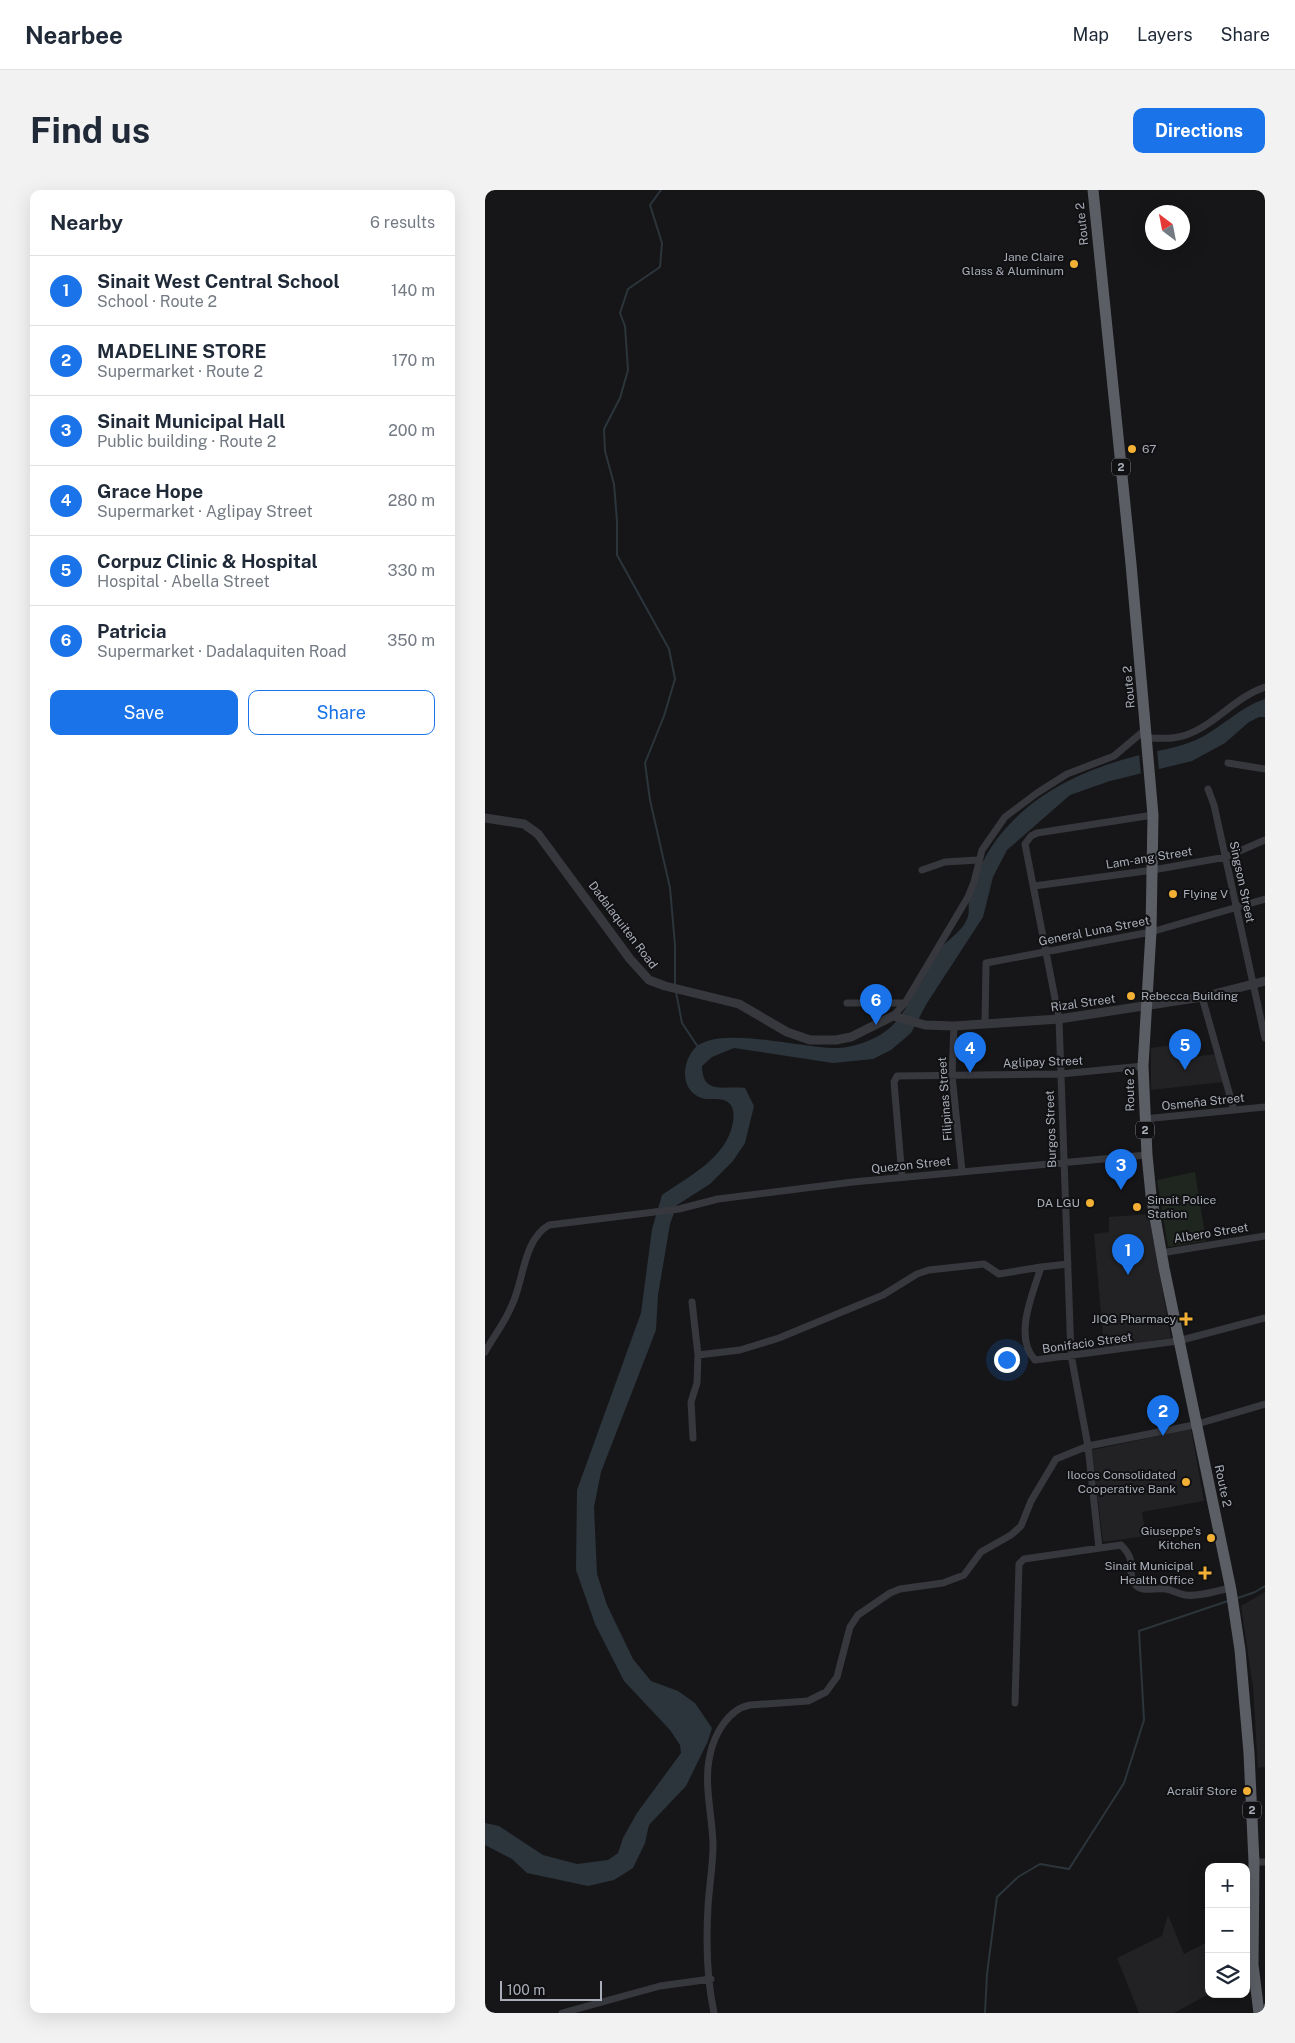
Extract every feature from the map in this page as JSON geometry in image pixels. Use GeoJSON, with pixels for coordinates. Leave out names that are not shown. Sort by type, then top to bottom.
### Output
{"type":"FeatureCollection","features":[{"type":"Feature","properties":{"kind":"highway","name":"Route 2"},"geometry":{"type":"LineString","coordinates":[[1093,190],[1153,815],[1151,932],[1143,1066],[1147,1155],[1161,1253],[1234,1607],[1245,1689],[1260,1862],[1253,1965],[1259,2013]]}},
{"type":"Feature","properties":{"kind":"street"},"geometry":{"type":"LineString","coordinates":[[893,1016],[905,1003],[968,897],[974,882],[978,860],[996,827],[1012,810],[1067,774],[1114,756],[1147,737],[1178,738],[1192,733],[1247,696],[1265,687]]}},
{"type":"Feature","properties":{"kind":"street"},"geometry":{"type":"LineString","coordinates":[[1228,763],[1265,769]]}},
{"type":"Feature","properties":{"kind":"street","name":"Singson Street"},"geometry":{"type":"LineString","coordinates":[[1208,790],[1214,805],[1226,856],[1265,1038]]}},
{"type":"Feature","properties":{"kind":"street","name":"Burgos Street"},"geometry":{"type":"LineString","coordinates":[[1099,1548],[1088,1446],[1071,1355],[1059,1019],[1034,886],[1025,849],[1027,840],[1031,836],[1076,826],[1153,815]]}},
{"type":"Feature","properties":{"kind":"street","name":"Dadalaquiten Road"},"geometry":{"type":"LineString","coordinates":[[485,818],[524,824],[538,834],[630,958],[643,974],[655,983],[739,1004],[787,1032],[810,1040],[824,1041],[851,1037],[893,1016]]}},
{"type":"Feature","properties":{"kind":"street","name":"Lam-ang Street"},"geometry":{"type":"LineString","coordinates":[[1034,886],[1153,870],[1226,856],[1265,840]]}},
{"type":"Feature","properties":{"kind":"street"},"geometry":{"type":"LineString","coordinates":[[922,870],[945,862],[978,860]]}},
{"type":"Feature","properties":{"kind":"street","name":"General Luna Street"},"geometry":{"type":"LineString","coordinates":[[985,1024],[985,963],[1151,932],[1265,899]]}},
{"type":"Feature","properties":{"kind":"street","name":"Rizal Street"},"geometry":{"type":"LineString","coordinates":[[893,1016],[925,1025],[954,1026],[1059,1019],[1202,997],[1265,981]]}},
{"type":"Feature","properties":{"kind":"street"},"geometry":{"type":"LineString","coordinates":[[1202,997],[1234,1110]]}},
{"type":"Feature","properties":{"kind":"street"},"geometry":{"type":"LineString","coordinates":[[847,1003],[905,1003]]}},
{"type":"Feature","properties":{"kind":"street","name":"Filipinas Street"},"geometry":{"type":"LineString","coordinates":[[954,1026],[952,1076],[962,1171]]}},
{"type":"Feature","properties":{"kind":"street","name":"Aglipay Street"},"geometry":{"type":"LineString","coordinates":[[902,1177],[895,1077],[1061,1074],[1143,1066]]}},
{"type":"Feature","properties":{"kind":"street","name":"Osmeña Street"},"geometry":{"type":"LineString","coordinates":[[1144,1120],[1265,1107]]}},
{"type":"Feature","properties":{"kind":"street","name":"Quezon Street"},"geometry":{"type":"LineString","coordinates":[[485,1352],[513,1302],[533,1243],[543,1229],[557,1223],[651,1213],[718,1199],[902,1177],[1147,1155]]}},
{"type":"Feature","properties":{"kind":"street","name":"Albero Street"},"geometry":{"type":"LineString","coordinates":[[1161,1253],[1265,1236]]}},
{"type":"Feature","properties":{"kind":"street"},"geometry":{"type":"LineString","coordinates":[[698,1355],[739,1350],[779,1338],[879,1297],[929,1270],[984,1264],[999,1274],[1069,1264]]}},
{"type":"Feature","properties":{"kind":"street","name":"Bonifacio Street"},"geometry":{"type":"LineString","coordinates":[[1041,1267],[1025,1328],[1031,1355],[1036,1361],[1178,1341],[1265,1318]]}},
{"type":"Feature","properties":{"kind":"street"},"geometry":{"type":"LineString","coordinates":[[692,1302],[698,1355],[697,1383],[691,1402],[693,1438]]}},
{"type":"Feature","properties":{"kind":"street"},"geometry":{"type":"LineString","coordinates":[[715,2013],[707,1910],[713,1842],[708,1778],[709,1763],[718,1733],[731,1713],[742,1706],[808,1701],[826,1692],[837,1677],[850,1627],[858,1615],[881,1598],[895,1591],[943,1583],[961,1577],[981,1552],[1011,1535],[1021,1526],[1031,1502],[1054,1461],[1088,1446],[1196,1424],[1265,1404]]}},
{"type":"Feature","properties":{"kind":"street"},"geometry":{"type":"LineString","coordinates":[[1015,1703],[1021,1561],[1121,1545],[1127,1551],[1133,1563],[1131,1576],[1134,1584],[1143,1589],[1166,1589],[1187,1595],[1230,1589]]}},
{"type":"Feature","properties":{"kind":"street"},"geometry":{"type":"LineString","coordinates":[[561,2013],[660,1986],[711,1979]]}},
{"type":"Feature","properties":{"kind":"shaded area"},"geometry":{"type":"Polygon","coordinates":[[[1265,699],[1265,717],[1259,717],[1249,722],[1225,743],[1192,761],[1110,781],[1070,795],[1007,850],[993,877],[983,917],[927,1003],[911,1033],[891,1050],[873,1059],[833,1063],[734,1048],[712,1057],[702,1066],[706,1082],[711,1085],[716,1087],[745,1088],[754,1106],[745,1143],[733,1161],[710,1184],[677,1205],[670,1224],[658,1295],[656,1330],[601,1472],[594,1507],[597,1574],[607,1605],[633,1659],[651,1681],[678,1691],[695,1703],[712,1728],[708,1741],[686,1786],[649,1825],[645,1843],[633,1868],[614,1880],[588,1886],[527,1873],[512,1859],[485,1845],[485,1823],[499,1826],[543,1855],[577,1864],[608,1860],[618,1853],[623,1838],[637,1813],[681,1753],[680,1745],[670,1730],[624,1681],[595,1624],[576,1570],[577,1490],[641,1313],[652,1229],[662,1195],[695,1173],[715,1156],[729,1135],[733,1122],[732,1108],[727,1101],[699,1097],[689,1088],[685,1074],[687,1060],[695,1048],[706,1041],[723,1038],[742,1038],[824,1048],[839,1048],[860,1044],[880,1035],[899,1018],[931,960],[965,924],[971,892],[983,860],[997,839],[1025,809],[1059,786],[1096,769],[1196,740],[1247,707],[1265,699]]]}},
{"type":"Feature","properties":{"kind":"shaded area"},"geometry":{"type":"Polygon","coordinates":[[[1191,1042],[1193,1057],[1216,1054],[1223,1082],[1151,1090],[1151,1048],[1191,1042]]]}},
{"type":"Feature","properties":{"kind":"shaded area"},"geometry":{"type":"Polygon","coordinates":[[[1195,1172],[1206,1241],[1168,1247],[1157,1180],[1195,1172]]]}},
{"type":"Feature","properties":{"kind":"shaded area"},"geometry":{"type":"Polygon","coordinates":[[[1149,1214],[1171,1338],[1104,1348],[1094,1234],[1109,1232],[1109,1217],[1149,1214]]]}},
{"type":"Feature","properties":{"kind":"shaded area"},"geometry":{"type":"Polygon","coordinates":[[[1191,1429],[1204,1501],[1142,1512],[1146,1536],[1103,1542],[1092,1450],[1191,1429]]]}},
{"type":"Feature","properties":{"kind":"shaded area"},"geometry":{"type":"Polygon","coordinates":[[[1265,1592],[1265,1767],[1258,1768],[1253,1687],[1241,1606],[1265,1592]]]}},
{"type":"Feature","properties":{"kind":"shaded area"},"geometry":{"type":"Polygon","coordinates":[[[1168,1915],[1184,1954],[1205,1943],[1205,1996],[1174,2013],[1139,2013],[1117,1958],[1162,1936],[1168,1915]]]}},
{"type":"Feature","properties":{"kind":"pier"},"geometry":{"type":"Polygon","coordinates":[[[1157,749],[1159,771],[1141,776],[1139,753],[1157,749]]]}},
{"type":"Feature","properties":{"kind":"waterway"},"geometry":{"type":"LineString","coordinates":[[661,190],[650,205],[662,243],[660,267],[628,289],[620,313],[625,326],[628,370],[620,398],[604,429],[605,451],[614,484],[617,555],[669,649],[675,679],[664,716],[645,763],[650,800],[670,888],[675,945],[675,985]]}},
{"type":"Feature","properties":{"kind":"waterway"},"geometry":{"type":"LineString","coordinates":[[676,992],[682,1023],[698,1047]]}},
{"type":"Feature","properties":{"kind":"waterway"},"geometry":{"type":"LineString","coordinates":[[1235,1599],[1255,1592],[1265,1586]]}},
{"type":"Feature","properties":{"kind":"waterway"},"geometry":{"type":"LineString","coordinates":[[985,2013],[987,1974],[997,1897],[1018,1877],[1040,1864],[1069,1869],[1124,1783],[1144,1720],[1139,1631],[1228,1601]]}},
{"type":"Feature","properties":{"kind":"place","name":"Jane Claire Glass & Aluminum"},"geometry":{"type":"Point","coordinates":[1074,264]}},
{"type":"Feature","properties":{"kind":"place","name":"67"},"geometry":{"type":"Point","coordinates":[1132,449]}},
{"type":"Feature","properties":{"kind":"place","name":"Flying V"},"geometry":{"type":"Point","coordinates":[1173,894]}},
{"type":"Feature","properties":{"kind":"place","name":"Rebecca Building"},"geometry":{"type":"Point","coordinates":[1131,996]}},
{"type":"Feature","properties":{"kind":"place","name":"Patricia"},"geometry":{"type":"Point","coordinates":[876,1025]}},
{"type":"Feature","properties":{"kind":"place","name":"Corpuz Clinic & Hospital"},"geometry":{"type":"Point","coordinates":[1185,1070]}},
{"type":"Feature","properties":{"kind":"place","name":"Grace Hope"},"geometry":{"type":"Point","coordinates":[970,1073]}},
{"type":"Feature","properties":{"kind":"place","name":"Sinait Municipal Hall"},"geometry":{"type":"Point","coordinates":[1121,1190]}},
{"type":"Feature","properties":{"kind":"place","name":"DA LGU"},"geometry":{"type":"Point","coordinates":[1090,1203]}},
{"type":"Feature","properties":{"kind":"place","name":"Sinait Police Station"},"geometry":{"type":"Point","coordinates":[1137,1207]}},
{"type":"Feature","properties":{"kind":"place","name":"Sinait West Central School"},"geometry":{"type":"Point","coordinates":[1128,1275]}},
{"type":"Feature","properties":{"kind":"place","name":"JIQG Pharmacy"},"geometry":{"type":"Point","coordinates":[1186,1319]}},
{"type":"Feature","properties":{"kind":"place","name":"MADELINE STORE"},"geometry":{"type":"Point","coordinates":[1163,1436]}},
{"type":"Feature","properties":{"kind":"place","name":"Ilocos Consolidated Cooperative Bank"},"geometry":{"type":"Point","coordinates":[1186,1482]}},
{"type":"Feature","properties":{"kind":"place","name":"Giuseppe’s Kitchen"},"geometry":{"type":"Point","coordinates":[1211,1538]}},
{"type":"Feature","properties":{"kind":"place","name":"Sinait Municipal Health Office"},"geometry":{"type":"Point","coordinates":[1205,1573]}},
{"type":"Feature","properties":{"kind":"place","name":"Acralif Store"},"geometry":{"type":"Point","coordinates":[1247,1791]}}]}
